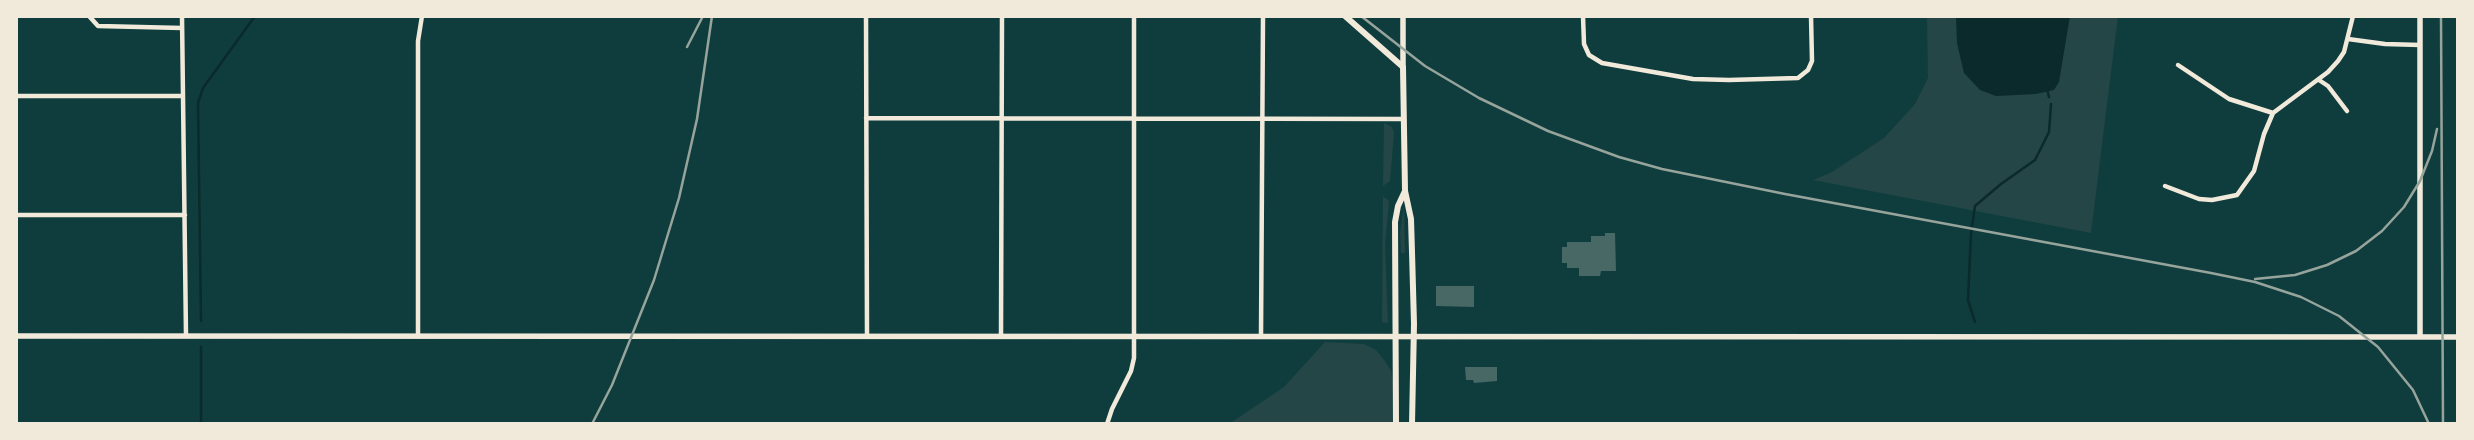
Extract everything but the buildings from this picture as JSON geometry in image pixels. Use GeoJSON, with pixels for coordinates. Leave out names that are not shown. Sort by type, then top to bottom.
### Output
{"type":"FeatureCollection","features":[{"type":"Feature","properties":{"kind":"main road"},"geometry":{"type":"LineString","coordinates":[[1345,16],[1403,67],[1405,191],[1411,219],[1414,337],[1412,424]]}},
{"type":"Feature","properties":{"kind":"main road"},"geometry":{"type":"LineString","coordinates":[[1396,424],[1395,222],[1398,206],[1405,191]]}},
{"type":"Feature","properties":{"kind":"street"},"geometry":{"type":"LineString","coordinates":[[89,16],[98,26],[182,28]]}},
{"type":"Feature","properties":{"kind":"street"},"geometry":{"type":"LineString","coordinates":[[182,16],[186,336]]}},
{"type":"Feature","properties":{"kind":"street"},"geometry":{"type":"LineString","coordinates":[[418,336],[418,41],[422,16]]}},
{"type":"Feature","properties":{"kind":"street"},"geometry":{"type":"LineString","coordinates":[[866,16],[867,336]]}},
{"type":"Feature","properties":{"kind":"street"},"geometry":{"type":"LineString","coordinates":[[1001,336],[1002,16]]}},
{"type":"Feature","properties":{"kind":"street"},"geometry":{"type":"LineString","coordinates":[[1107,424],[1131,371],[1135,336],[1134,16]]}},
{"type":"Feature","properties":{"kind":"street"},"geometry":{"type":"LineString","coordinates":[[1261,336],[1263,16]]}},
{"type":"Feature","properties":{"kind":"street"},"geometry":{"type":"LineString","coordinates":[[1403,16],[1403,67]]}},
{"type":"Feature","properties":{"kind":"street"},"geometry":{"type":"LineString","coordinates":[[1583,16],[1584,44],[1590,55],[1602,63],[1693,79],[1781,80],[1798,78],[1808,70],[1812,61],[1811,16]]}},
{"type":"Feature","properties":{"kind":"street"},"geometry":{"type":"LineString","coordinates":[[2165,186],[2199,199],[2212,200],[2237,195],[2254,171],[2264,134],[2273,113],[2319,80],[2338,61],[2344,52],[2353,16]]}},
{"type":"Feature","properties":{"kind":"street"},"geometry":{"type":"LineString","coordinates":[[2420,16],[2420,337]]}},
{"type":"Feature","properties":{"kind":"street"},"geometry":{"type":"LineString","coordinates":[[2348,39],[2385,44],[2420,45]]}},
{"type":"Feature","properties":{"kind":"street"},"geometry":{"type":"LineString","coordinates":[[2178,65],[2229,99],[2273,113]]}},
{"type":"Feature","properties":{"kind":"street"},"geometry":{"type":"LineString","coordinates":[[2319,80],[2328,86],[2347,110]]}},
{"type":"Feature","properties":{"kind":"street"},"geometry":{"type":"LineString","coordinates":[[16,96],[184,96]]}},
{"type":"Feature","properties":{"kind":"street"},"geometry":{"type":"LineString","coordinates":[[866,118],[1404,119]]}},
{"type":"Feature","properties":{"kind":"street"},"geometry":{"type":"LineString","coordinates":[[16,215],[185,215]]}},
{"type":"Feature","properties":{"kind":"street"},"geometry":{"type":"LineString","coordinates":[[16,336],[2458,337]]}},
{"type":"Feature","properties":{"kind":"shaded area"},"geometry":{"type":"Polygon","coordinates":[[[1927,16],[2118,16],[2091,233],[1813,180],[1832,172],[1884,138],[1915,104],[1928,78],[1927,16]]]}},
{"type":"Feature","properties":{"kind":"shaded area"},"geometry":{"type":"Polygon","coordinates":[[[1956,16],[2070,16],[2059,82],[2054,90],[2036,94],[1996,96],[1980,90],[1964,73],[1957,43],[1956,16]]]}},
{"type":"Feature","properties":{"kind":"shaded area"},"geometry":{"type":"Polygon","coordinates":[[[1384,123],[1392,127],[1394,133],[1390,181],[1383,186],[1384,123]]]}},
{"type":"Feature","properties":{"kind":"shaded area"},"geometry":{"type":"Polygon","coordinates":[[[1383,196],[1389,201],[1385,245],[1388,323],[1382,322],[1383,196]]]}},
{"type":"Feature","properties":{"kind":"shaded area"},"geometry":{"type":"Polygon","coordinates":[[[1404,205],[1405,253],[1401,253],[1400,233],[1404,205]]]}},
{"type":"Feature","properties":{"kind":"shaded area"},"geometry":{"type":"Polygon","coordinates":[[[1325,342],[1364,344],[1376,350],[1391,371],[1394,384],[1393,424],[1229,424],[1284,387],[1325,342]]]}},
{"type":"Feature","properties":{"kind":"waterway"},"geometry":{"type":"LineString","coordinates":[[201,321],[198,103],[203,88],[255,16]]}},
{"type":"Feature","properties":{"kind":"waterway"},"geometry":{"type":"LineString","coordinates":[[2047,89],[2049,97]]}},
{"type":"Feature","properties":{"kind":"waterway"},"geometry":{"type":"LineString","coordinates":[[1975,322],[1968,300],[1971,233],[1975,206],[2001,184],[2035,160],[2049,132],[2051,104]]}},
{"type":"Feature","properties":{"kind":"waterway"},"geometry":{"type":"LineString","coordinates":[[201,347],[201,424]]}},
{"type":"Feature","properties":{"kind":"railway"},"geometry":{"type":"LineString","coordinates":[[687,47],[703,16]]}},
{"type":"Feature","properties":{"kind":"railway"},"geometry":{"type":"LineString","coordinates":[[592,424],[612,385],[654,280],[679,198],[697,119],[712,16]]}},
{"type":"Feature","properties":{"kind":"railway"},"geometry":{"type":"LineString","coordinates":[[1361,16],[1425,66],[1479,98],[1548,131],[1619,157],[1662,169],[1785,194],[2255,282],[2301,297],[2339,316],[2378,347],[2413,390],[2429,424]]}},
{"type":"Feature","properties":{"kind":"railway"},"geometry":{"type":"LineString","coordinates":[[2441,16],[2443,424]]}},
{"type":"Feature","properties":{"kind":"railway"},"geometry":{"type":"LineString","coordinates":[[2255,279],[2295,275],[2327,265],[2356,251],[2382,231],[2404,207],[2420,181],[2432,151],[2437,129]]}}]}
